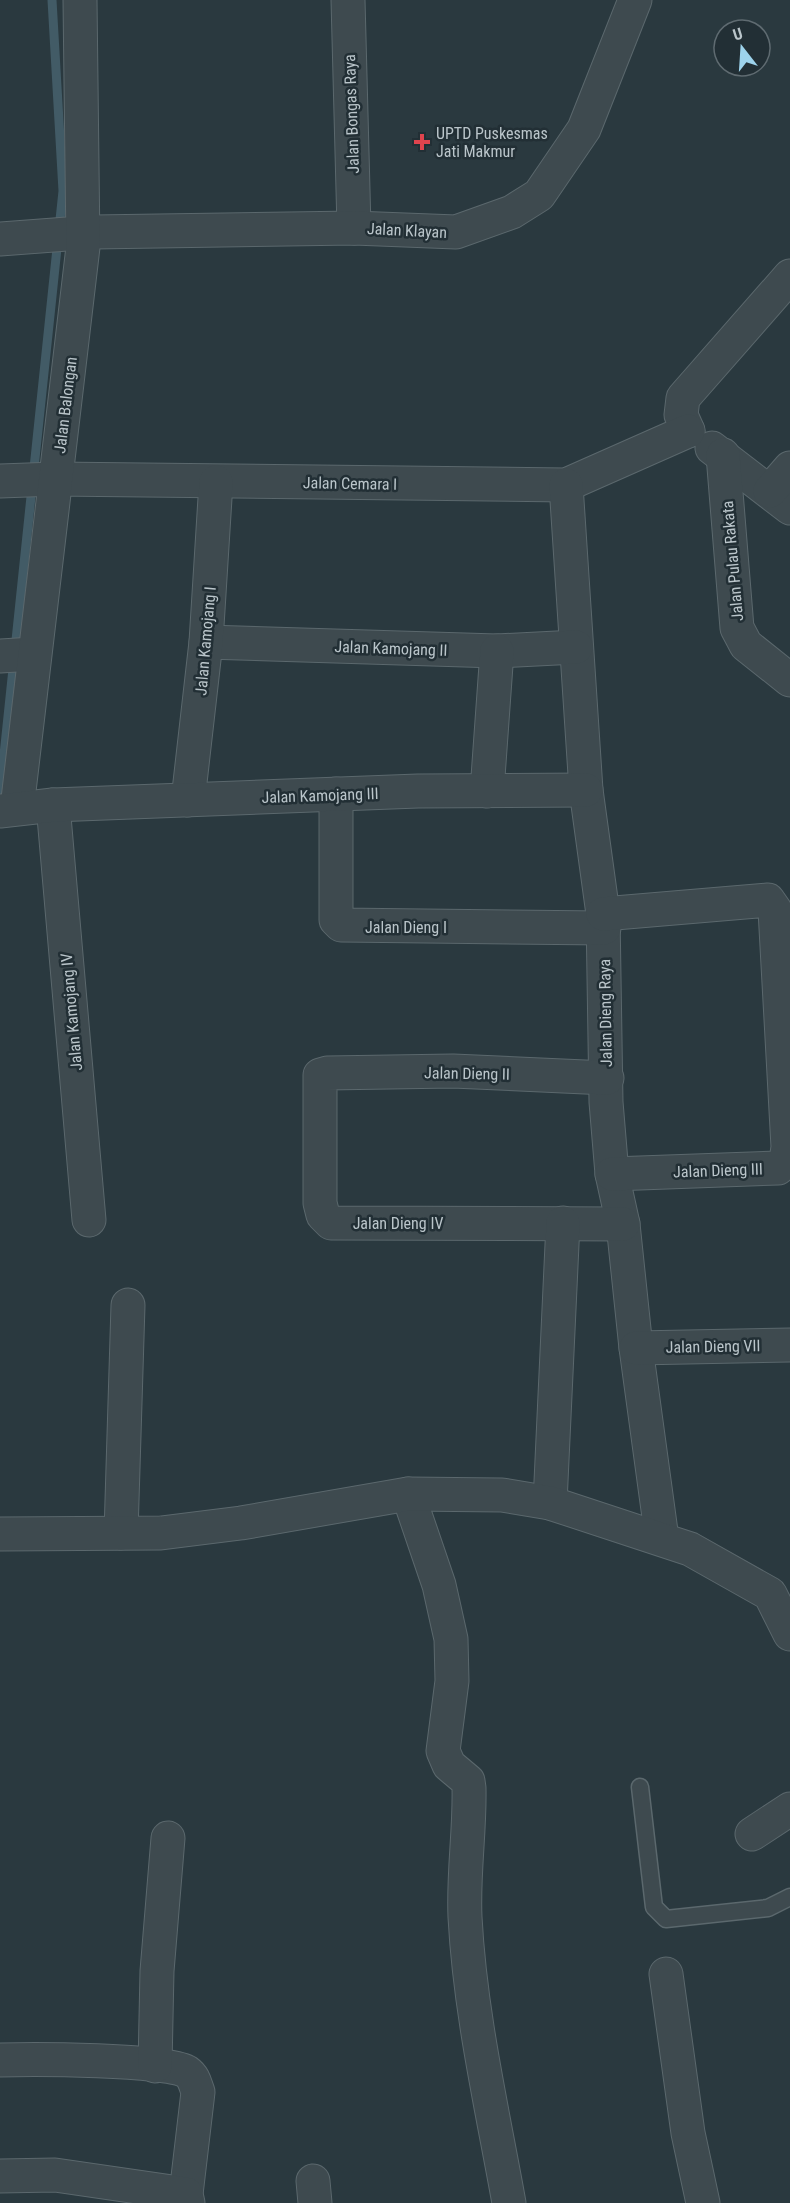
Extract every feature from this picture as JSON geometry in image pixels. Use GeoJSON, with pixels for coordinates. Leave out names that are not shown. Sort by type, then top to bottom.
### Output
{"type":"FeatureCollection","features":[{"type":"Feature","properties":{"kind":"street","name":"Jalan Balongan"},"geometry":{"type":"LineString","coordinates":[[9,810],[16,655],[30,480],[66,234],[80,0]]}},
{"type":"Feature","properties":{"kind":"street","name":"Jalan Bongas Raya"},"geometry":{"type":"LineString","coordinates":[[348,0],[354,228]]}},
{"type":"Feature","properties":{"kind":"street","name":"Jalan Klayan"},"geometry":{"type":"LineString","coordinates":[[0,239],[66,234],[354,228],[456,232],[512,212],[539,195],[584,129],[635,0]]}},
{"type":"Feature","properties":{"kind":"street"},"geometry":{"type":"LineString","coordinates":[[783,489],[723,455],[688,431],[681,415],[683,398],[790,276]]}},
{"type":"Feature","properties":{"kind":"street","name":"Jalan Cemara I"},"geometry":{"type":"LineString","coordinates":[[30,480],[566,485],[688,431]]}},
{"type":"Feature","properties":{"kind":"street","name":"Jalan Pulau Rakata"},"geometry":{"type":"LineString","coordinates":[[723,455],[737,628],[747,645],[790,680]]}},
{"type":"Feature","properties":{"kind":"street","name":"Jalan Kamojang I"},"geometry":{"type":"LineString","coordinates":[[188,800],[206,642],[216,482]]}},
{"type":"Feature","properties":{"kind":"street","name":"Jalan Dieng Raya"},"geometry":{"type":"LineString","coordinates":[[566,485],[586,790],[603,921],[612,1174],[623,1224],[636,1348],[662,1539]]}},
{"type":"Feature","properties":{"kind":"street","name":"Jalan Kamojang II"},"geometry":{"type":"LineString","coordinates":[[206,642],[497,651],[576,647]]}},
{"type":"Feature","properties":{"kind":"street"},"geometry":{"type":"LineString","coordinates":[[487,791],[497,651]]}},
{"type":"Feature","properties":{"kind":"street","name":"Jalan Kamojang III"},"geometry":{"type":"LineString","coordinates":[[9,810],[53,805],[336,794],[586,790]]}},
{"type":"Feature","properties":{"kind":"street","name":"Jalan Dieng I"},"geometry":{"type":"LineString","coordinates":[[336,794],[336,920],[341,925],[603,921]]}},
{"type":"Feature","properties":{"kind":"street","name":"Jalan Kamojang IV"},"geometry":{"type":"LineString","coordinates":[[53,805],[89,1220]]}},
{"type":"Feature","properties":{"kind":"street","name":"Jalan Dieng III"},"geometry":{"type":"LineString","coordinates":[[603,921],[768,900],[775,910],[788,1147],[786,1161],[778,1168],[612,1174]]}},
{"type":"Feature","properties":{"kind":"street","name":"Jalan Dieng II"},"geometry":{"type":"LineString","coordinates":[[327,1073],[453,1071],[607,1078]]}},
{"type":"Feature","properties":{"kind":"street","name":"Jalan Dieng IV"},"geometry":{"type":"LineString","coordinates":[[327,1073],[320,1075],[319,1082],[320,1203],[323,1215],[331,1223],[623,1224]]}},
{"type":"Feature","properties":{"kind":"street"},"geometry":{"type":"LineString","coordinates":[[550,1503],[563,1223]]}},
{"type":"Feature","properties":{"kind":"street"},"geometry":{"type":"LineString","coordinates":[[121,1533],[128,1305]]}},
{"type":"Feature","properties":{"kind":"street","name":"Jalan Dieng VII"},"geometry":{"type":"LineString","coordinates":[[636,1348],[790,1345]]}},
{"type":"Feature","properties":{"kind":"street"},"geometry":{"type":"LineString","coordinates":[[408,1494],[439,1585],[451,1639],[452,1681],[443,1751],[448,1765],[468,1781],[465,1877],[470,1972],[481,2055],[508,2203]]}},
{"type":"Feature","properties":{"kind":"street"},"geometry":{"type":"LineString","coordinates":[[0,1534],[188,1531],[408,1494],[502,1495],[550,1503],[662,1539],[690,1549],[780,1592],[790,1634]]}},
{"type":"Feature","properties":{"kind":"street"},"geometry":{"type":"LineString","coordinates":[[752,1834],[790,1809]]}},
{"type":"Feature","properties":{"kind":"street"},"geometry":{"type":"LineString","coordinates":[[155,2066],[157,1971],[168,1838]]}},
{"type":"Feature","properties":{"kind":"street"},"geometry":{"type":"LineString","coordinates":[[666,1974],[688,2133],[703,2203]]}},
{"type":"Feature","properties":{"kind":"street"},"geometry":{"type":"LineString","coordinates":[[0,2060],[55,2060],[185,2070],[193,2079],[198,2092],[187,2199],[55,2175],[0,2176]]}},
{"type":"Feature","properties":{"kind":"lane"},"geometry":{"type":"LineString","coordinates":[[639,1787],[654,1907],[666,1919],[768,1908],[790,1897]]}},
{"type":"Feature","properties":{"kind":"waterway"},"geometry":{"type":"LineString","coordinates":[[0,793],[63,191],[52,0]]}},
{"type":"Feature","properties":{"kind":"place","name":"UPTD Puskesmas Jati Makmur"},"geometry":{"type":"Point","coordinates":[422,142]}}]}
